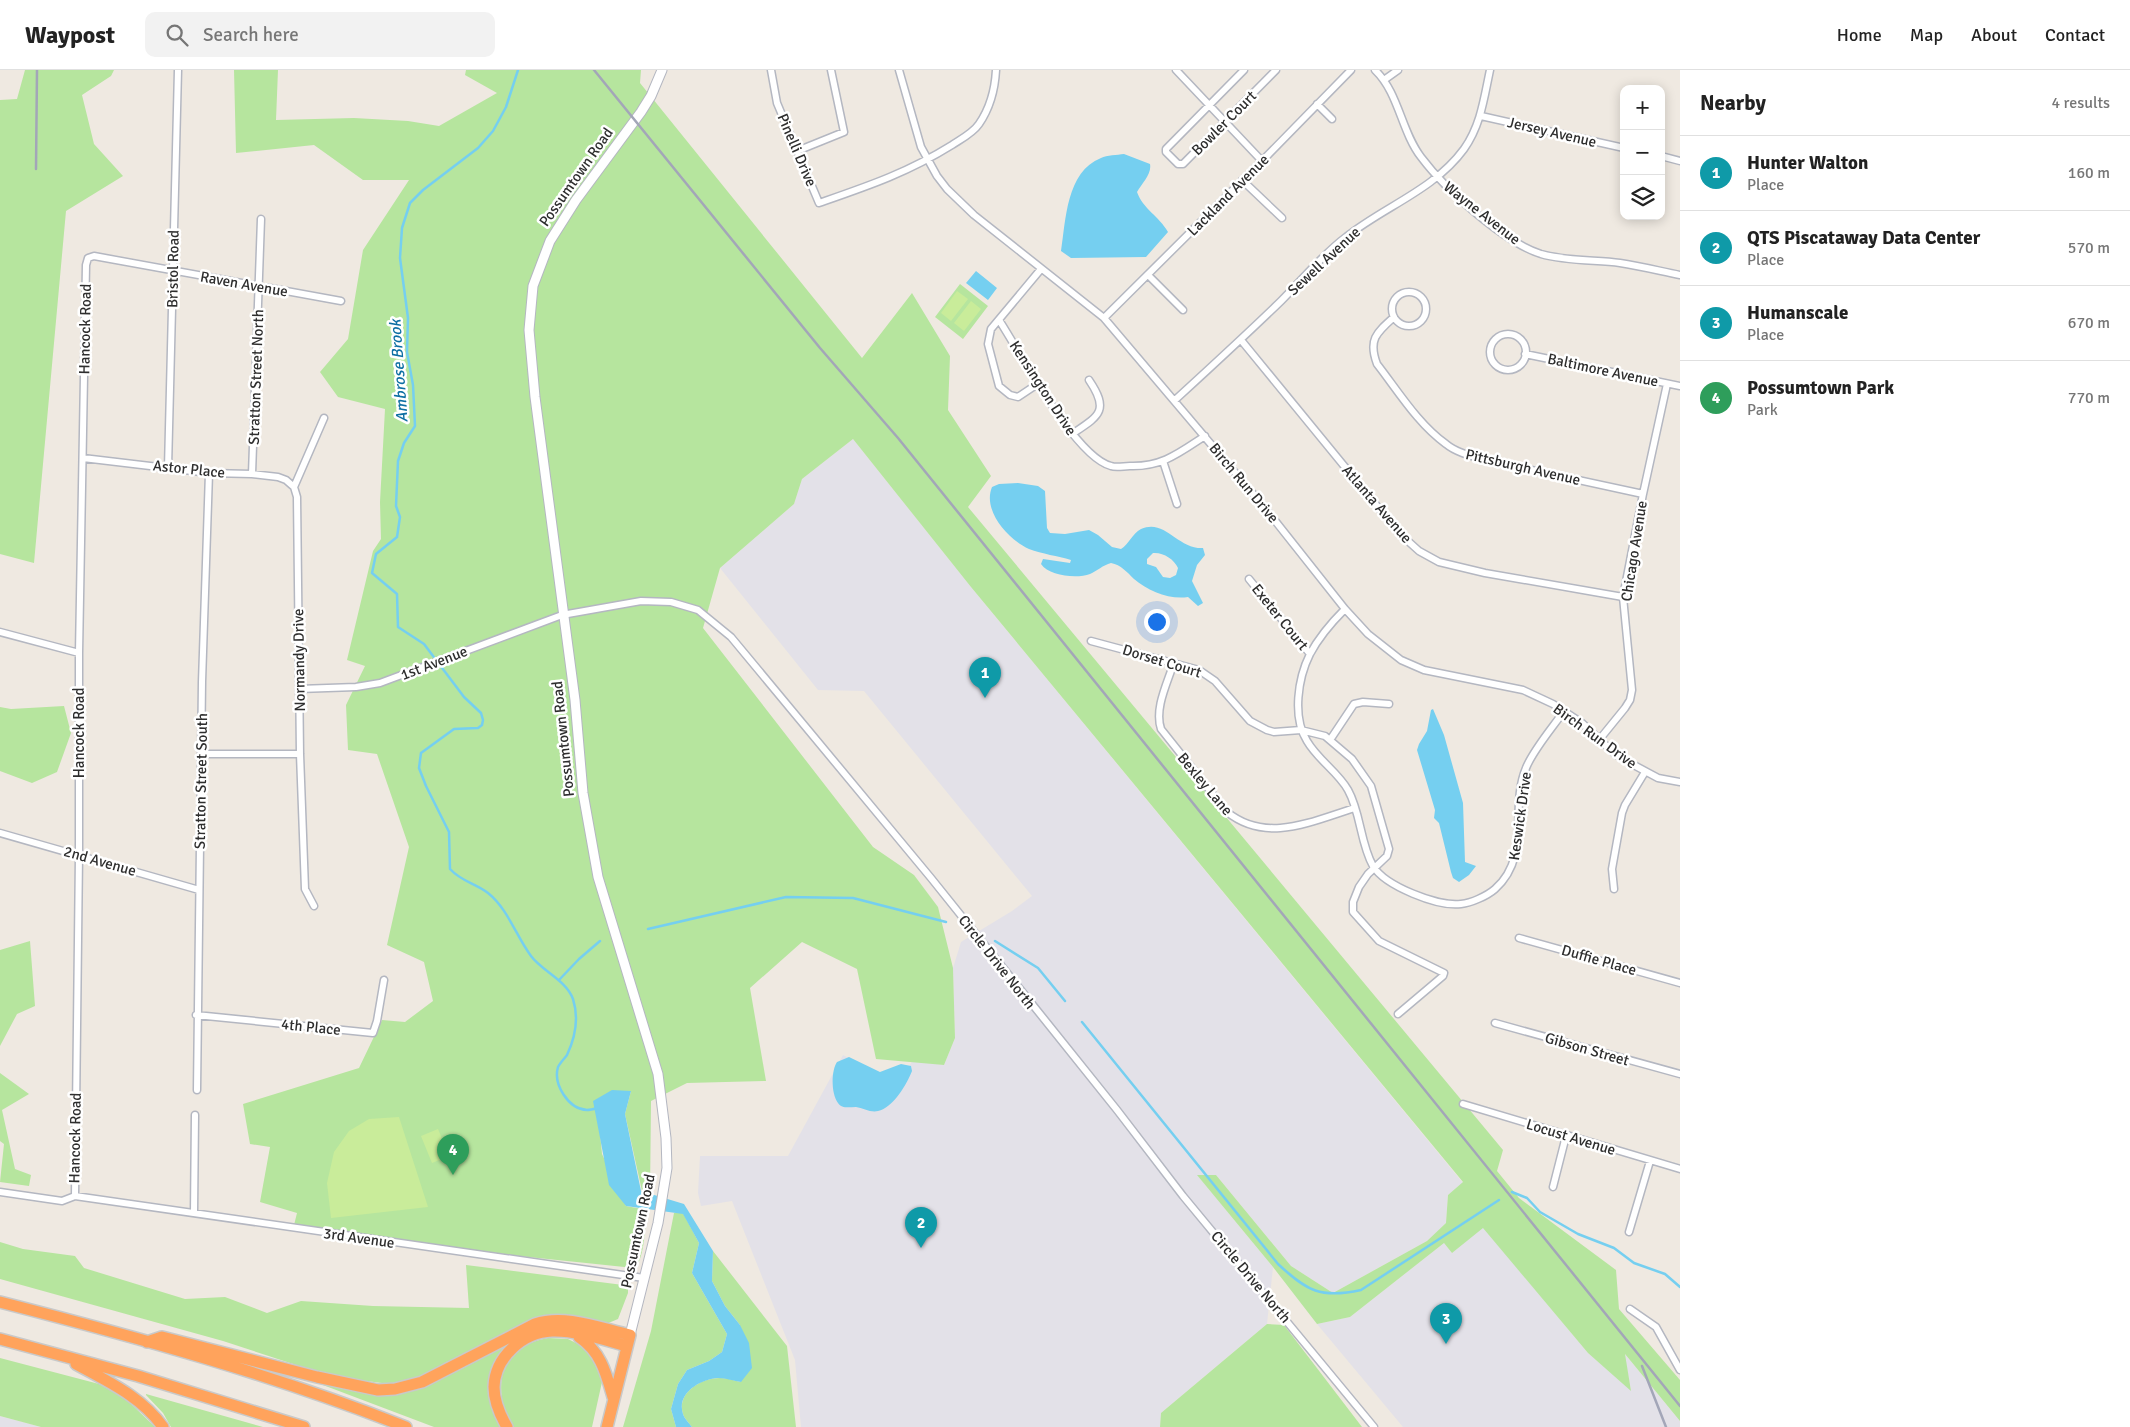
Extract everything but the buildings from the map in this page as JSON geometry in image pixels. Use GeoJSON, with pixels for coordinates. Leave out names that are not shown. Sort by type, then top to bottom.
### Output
{"type":"FeatureCollection","features":[{"type":"Feature","properties":{"kind":"highway"},"geometry":{"type":"LineString","coordinates":[[0,1302],[147,1342],[273,1380],[406,1427]]}},
{"type":"Feature","properties":{"kind":"highway"},"geometry":{"type":"LineString","coordinates":[[147,1342],[162,1337],[317,1378],[378,1390],[395,1389],[422,1382],[524,1328],[545,1321],[568,1321],[628,1341]]}},
{"type":"Feature","properties":{"kind":"highway"},"geometry":{"type":"LineString","coordinates":[[507,1427],[497,1405],[494,1387],[496,1376],[506,1356],[519,1342],[540,1333],[551,1331],[628,1341]]}},
{"type":"Feature","properties":{"kind":"highway"},"geometry":{"type":"LineString","coordinates":[[573,1334],[597,1353],[605,1369],[614,1398]]}},
{"type":"Feature","properties":{"kind":"highway"},"geometry":{"type":"LineString","coordinates":[[0,1339],[147,1378],[304,1427]]}},
{"type":"Feature","properties":{"kind":"highway","name":"Possumtown Road"},"geometry":{"type":"LineString","coordinates":[[607,1427],[628,1341]]}},
{"type":"Feature","properties":{"kind":"highway"},"geometry":{"type":"LineString","coordinates":[[59,1354],[131,1396],[147,1409],[162,1427]]}},
{"type":"Feature","properties":{"kind":"main road","name":"Possumtown Road"},"geometry":{"type":"LineString","coordinates":[[628,1341],[658,1223],[667,1168],[666,1138],[658,1074],[598,877],[583,793],[575,700],[528,330],[533,286],[550,241],[576,200],[641,112],[651,96],[662,70]]}},
{"type":"Feature","properties":{"kind":"street","name":"Bristol Road"},"geometry":{"type":"LineString","coordinates":[[168,468],[178,70]]}},
{"type":"Feature","properties":{"kind":"street","name":"Pinelli Drive"},"geometry":{"type":"LineString","coordinates":[[771,70],[777,103],[819,203],[890,179],[928,160]]}},
{"type":"Feature","properties":{"kind":"street"},"geometry":{"type":"LineString","coordinates":[[797,151],[844,132],[832,70]]}},
{"type":"Feature","properties":{"kind":"street","name":"Birch Run Drive"},"geometry":{"type":"LineString","coordinates":[[900,70],[918,138],[936,176],[974,215],[1104,318],[1175,400],[1265,508],[1345,609],[1368,634],[1401,660],[1424,670],[1523,690],[1564,711],[1582,723],[1615,754],[1645,772],[1658,778],[1680,782]]}},
{"type":"Feature","properties":{"kind":"street"},"geometry":{"type":"LineString","coordinates":[[928,160],[978,126],[990,104],[996,70]]}},
{"type":"Feature","properties":{"kind":"street"},"geometry":{"type":"LineString","coordinates":[[1176,70],[1262,161]]}},
{"type":"Feature","properties":{"kind":"street","name":"Bowler Court"},"geometry":{"type":"LineString","coordinates":[[1244,70],[1167,148],[1166,152],[1178,164],[1182,165],[1276,70]]}},
{"type":"Feature","properties":{"kind":"street","name":"Lackland Avenue"},"geometry":{"type":"LineString","coordinates":[[1104,318],[1351,70]]}},
{"type":"Feature","properties":{"kind":"street","name":"Wayne Avenue"},"geometry":{"type":"LineString","coordinates":[[1375,70],[1384,80],[1419,154],[1437,178],[1518,244],[1541,254],[1636,266],[1680,275]]}},
{"type":"Feature","properties":{"kind":"street"},"geometry":{"type":"LineString","coordinates":[[1384,80],[1398,70]]}},
{"type":"Feature","properties":{"kind":"street","name":"Sewell Avenue"},"geometry":{"type":"LineString","coordinates":[[1175,400],[1241,340],[1345,238],[1437,178],[1465,148],[1481,116],[1490,70]]}},
{"type":"Feature","properties":{"kind":"street"},"geometry":{"type":"LineString","coordinates":[[1317,104],[1332,119]]}},
{"type":"Feature","properties":{"kind":"street","name":"Jersey Avenue"},"geometry":{"type":"LineString","coordinates":[[1481,116],[1620,147]]}},
{"type":"Feature","properties":{"kind":"street"},"geometry":{"type":"LineString","coordinates":[[1665,157],[1680,161]]}},
{"type":"Feature","properties":{"kind":"street"},"geometry":{"type":"LineString","coordinates":[[1242,180],[1282,218]]}},
{"type":"Feature","properties":{"kind":"street","name":"Stratton Street North"},"geometry":{"type":"LineString","coordinates":[[252,474],[262,219]]}},
{"type":"Feature","properties":{"kind":"street","name":"Raven Avenue"},"geometry":{"type":"LineString","coordinates":[[88,258],[94,256],[341,301]]}},
{"type":"Feature","properties":{"kind":"street","name":"Hancock Road"},"geometry":{"type":"LineString","coordinates":[[0,1192],[62,1201],[74,1196],[79,856],[79,654],[86,265],[88,258]]}},
{"type":"Feature","properties":{"kind":"street"},"geometry":{"type":"LineString","coordinates":[[1039,383],[1018,398],[1010,395],[999,386],[988,344],[991,329],[1041,268]]}},
{"type":"Feature","properties":{"kind":"street"},"geometry":{"type":"LineString","coordinates":[[1148,275],[1183,310]]}},
{"type":"Feature","properties":{"kind":"street"},"geometry":{"type":"LineString","coordinates":[[1408,291],[1418,294],[1425,303],[1426,314],[1419,323],[1404,326],[1394,318],[1391,309],[1392,304],[1394,299],[1403,292],[1408,291]]}},
{"type":"Feature","properties":{"kind":"street","name":"Pittsburgh Avenue"},"geometry":{"type":"LineString","coordinates":[[1394,318],[1378,331],[1374,340],[1372,351],[1377,364],[1428,428],[1446,445],[1460,452],[1486,460],[1643,494]]}},
{"type":"Feature","properties":{"kind":"street","name":"Kensington Drive"},"geometry":{"type":"LineString","coordinates":[[999,320],[1072,434],[1095,459],[1111,466],[1136,466],[1164,462],[1205,436]]}},
{"type":"Feature","properties":{"kind":"street"},"geometry":{"type":"LineString","coordinates":[[1511,334],[1521,339],[1526,354],[1519,366],[1505,369],[1492,359],[1492,343],[1500,336],[1511,334]]}},
{"type":"Feature","properties":{"kind":"street","name":"Atlanta Avenue"},"geometry":{"type":"LineString","coordinates":[[1241,340],[1399,533],[1419,551],[1439,562],[1485,573],[1623,597]]}},
{"type":"Feature","properties":{"kind":"street","name":"Baltimore Avenue"},"geometry":{"type":"LineString","coordinates":[[1526,354],[1680,386]]}},
{"type":"Feature","properties":{"kind":"street"},"geometry":{"type":"LineString","coordinates":[[1072,434],[1094,419],[1100,412],[1101,406],[1098,394],[1089,380]]}},
{"type":"Feature","properties":{"kind":"street","name":"Chicago Avenue"},"geometry":{"type":"LineString","coordinates":[[1599,740],[1625,708],[1631,695],[1623,597],[1667,384]]}},
{"type":"Feature","properties":{"kind":"street"},"geometry":{"type":"LineString","coordinates":[[294,487],[324,418]]}},
{"type":"Feature","properties":{"kind":"street","name":"Astor Place"},"geometry":{"type":"LineString","coordinates":[[82,458],[209,473],[278,477],[286,480],[294,487]]}},
{"type":"Feature","properties":{"kind":"street"},"geometry":{"type":"LineString","coordinates":[[1164,462],[1177,504]]}},
{"type":"Feature","properties":{"kind":"street","name":"Stratton Street South"},"geometry":{"type":"LineString","coordinates":[[197,1090],[196,1015],[201,754],[209,473]]}},
{"type":"Feature","properties":{"kind":"street","name":"Normandy Drive"},"geometry":{"type":"LineString","coordinates":[[294,487],[297,497],[300,754],[305,889],[314,906]]}},
{"type":"Feature","properties":{"kind":"street","name":"Exeter Court"},"geometry":{"type":"LineString","coordinates":[[1249,580],[1310,654]]}},
{"type":"Feature","properties":{"kind":"street","name":"Circle Drive North"},"geometry":{"type":"LineString","coordinates":[[564,614],[641,602],[671,602],[698,610],[731,637],[931,878],[1117,1110],[1183,1196],[1374,1427]]}},
{"type":"Feature","properties":{"kind":"street"},"geometry":{"type":"LineString","coordinates":[[1345,609],[1332,622],[1310,654],[1302,676],[1298,698],[1301,730],[1308,742],[1349,791],[1374,868]]}},
{"type":"Feature","properties":{"kind":"street","name":"1st Avenue"},"geometry":{"type":"LineString","coordinates":[[299,688],[316,690],[380,683],[564,614]]}},
{"type":"Feature","properties":{"kind":"street"},"geometry":{"type":"LineString","coordinates":[[0,632],[79,654]]}},
{"type":"Feature","properties":{"kind":"street","name":"Dorset Court"},"geometry":{"type":"LineString","coordinates":[[1091,641],[1174,662],[1207,674],[1258,727],[1274,732],[1301,730],[1325,736],[1330,740]]}},
{"type":"Feature","properties":{"kind":"street","name":"Bexley Lane"},"geometry":{"type":"LineString","coordinates":[[1174,662],[1159,712],[1158,720],[1161,729],[1227,812],[1236,819],[1258,827],[1279,829],[1355,808]]}},
{"type":"Feature","properties":{"kind":"street"},"geometry":{"type":"LineString","coordinates":[[1389,704],[1363,702],[1354,704],[1330,740],[1352,759],[1371,786],[1389,849],[1387,856],[1364,880],[1353,902],[1353,912],[1379,942],[1444,973],[1443,976],[1398,1014]]}},
{"type":"Feature","properties":{"kind":"street","name":"Keswick Drive"},"geometry":{"type":"LineString","coordinates":[[1374,868],[1390,881],[1408,891],[1429,900],[1445,903],[1462,904],[1494,890],[1504,880],[1513,866],[1517,847],[1521,783],[1526,767],[1564,711]]}},
{"type":"Feature","properties":{"kind":"street"},"geometry":{"type":"LineString","coordinates":[[201,754],[300,754]]}},
{"type":"Feature","properties":{"kind":"street"},"geometry":{"type":"LineString","coordinates":[[1614,889],[1612,869],[1622,813],[1645,772]]}},
{"type":"Feature","properties":{"kind":"street","name":"2nd Avenue"},"geometry":{"type":"LineString","coordinates":[[0,833],[199,890]]}},
{"type":"Feature","properties":{"kind":"street","name":"Duffie Place"},"geometry":{"type":"LineString","coordinates":[[1519,938],[1680,983]]}},
{"type":"Feature","properties":{"kind":"street","name":"4th Place"},"geometry":{"type":"LineString","coordinates":[[196,1015],[373,1033],[384,980]]}},
{"type":"Feature","properties":{"kind":"street","name":"Gibson Street"},"geometry":{"type":"LineString","coordinates":[[1494,1023],[1680,1074]]}},
{"type":"Feature","properties":{"kind":"street","name":"Locust Avenue"},"geometry":{"type":"LineString","coordinates":[[1462,1104],[1680,1169]]}},
{"type":"Feature","properties":{"kind":"street"},"geometry":{"type":"LineString","coordinates":[[194,1213],[195,1115]]}},
{"type":"Feature","properties":{"kind":"street"},"geometry":{"type":"LineString","coordinates":[[1553,1187],[1566,1136]]}},
{"type":"Feature","properties":{"kind":"street"},"geometry":{"type":"LineString","coordinates":[[1629,1232],[1650,1161]]}},
{"type":"Feature","properties":{"kind":"street","name":"3rd Avenue"},"geometry":{"type":"LineString","coordinates":[[74,1196],[644,1278]]}},
{"type":"Feature","properties":{"kind":"street"},"geometry":{"type":"LineString","coordinates":[[1630,1309],[1656,1327],[1680,1370]]}},
{"type":"Feature","properties":{"kind":"shaded area"},"geometry":{"type":"Polygon","coordinates":[[[853,439],[971,587],[1463,1183],[1448,1195],[1446,1223],[1427,1241],[1333,1293],[1291,1266],[1216,1175],[1198,1176],[1273,1267],[1267,1324],[1161,1413],[1160,1427],[801,1427],[795,1360],[732,1201],[701,1206],[698,1193],[700,1156],[788,1156],[843,1055],[900,1084],[912,1061],[944,1065],[955,1038],[953,968],[961,942],[1012,911],[1032,896],[864,691],[818,690],[720,568],[794,504],[802,479],[853,439]]]}},
{"type":"Feature","properties":{"kind":"shaded area"},"geometry":{"type":"Polygon","coordinates":[[[1483,1227],[1588,1353],[1631,1390],[1624,1353],[1680,1421],[1680,1427],[1403,1427],[1317,1324],[1350,1317],[1444,1243],[1452,1253],[1483,1227]]]}},
{"type":"Feature","properties":{"kind":"shaded area"},"geometry":{"type":"Polygon","coordinates":[[[0,1416],[41,1427],[0,1427],[0,1416]]]}},
{"type":"Feature","properties":{"kind":"green space"},"geometry":{"type":"Polygon","coordinates":[[[25,70],[114,70],[111,76],[82,95],[94,144],[123,176],[66,211],[34,563],[0,554],[0,100],[17,99],[25,70]]]}},
{"type":"Feature","properties":{"kind":"green space"},"geometry":{"type":"Polygon","coordinates":[[[234,70],[278,70],[276,120],[354,118],[408,121],[439,126],[497,93],[465,75],[466,70],[641,70],[640,83],[862,358],[912,293],[950,356],[948,410],[991,476],[968,507],[1503,1150],[1497,1171],[1519,1198],[1616,1270],[1619,1309],[1680,1380],[1680,1421],[1625,1354],[1631,1391],[1588,1353],[1483,1228],[1452,1253],[1444,1243],[1350,1317],[1317,1324],[1197,1175],[1216,1175],[1291,1266],[1333,1293],[1427,1241],[1446,1223],[1448,1195],[1463,1182],[971,587],[853,439],[802,479],[794,504],[720,568],[703,628],[873,847],[914,875],[938,907],[953,968],[955,1038],[944,1065],[876,1059],[857,969],[802,942],[750,988],[766,1081],[687,1083],[651,1101],[650,1194],[642,1191],[625,1114],[631,1091],[600,1133],[602,1154],[626,1206],[647,1210],[642,1250],[638,1264],[634,1268],[519,1256],[294,1225],[297,1213],[260,1202],[270,1147],[250,1144],[243,1104],[359,1068],[382,1020],[405,1022],[433,1001],[424,962],[387,945],[409,847],[377,754],[348,750],[346,705],[365,666],[347,660],[373,551],[381,539],[380,502],[385,409],[338,397],[320,372],[348,339],[363,250],[409,180],[363,180],[314,145],[236,153],[234,70]]]}},
{"type":"Feature","properties":{"kind":"green space"},"geometry":{"type":"Polygon","coordinates":[[[960,284],[988,306],[963,339],[935,317],[960,284]]]}},
{"type":"Feature","properties":{"kind":"green space"},"geometry":{"type":"Polygon","coordinates":[[[957,291],[968,299],[951,321],[941,313],[957,291]]]}},
{"type":"Feature","properties":{"kind":"green space"},"geometry":{"type":"Polygon","coordinates":[[[971,301],[981,309],[964,331],[954,323],[971,301]]]}},
{"type":"Feature","properties":{"kind":"green space"},"geometry":{"type":"Polygon","coordinates":[[[64,706],[71,733],[57,772],[32,783],[0,771],[0,707],[11,709],[64,706]]]}},
{"type":"Feature","properties":{"kind":"green space"},"geometry":{"type":"Polygon","coordinates":[[[30,941],[35,1006],[17,1014],[0,1046],[0,950],[30,941]]]}},
{"type":"Feature","properties":{"kind":"green space"},"geometry":{"type":"Polygon","coordinates":[[[0,1073],[29,1094],[2,1110],[15,1169],[31,1175],[29,1186],[0,1182],[4,1144],[0,1141],[0,1073]]]}},
{"type":"Feature","properties":{"kind":"green space"},"geometry":{"type":"Polygon","coordinates":[[[399,1117],[428,1207],[331,1218],[327,1183],[334,1152],[349,1131],[369,1119],[399,1117]]]}},
{"type":"Feature","properties":{"kind":"green space"},"geometry":{"type":"Polygon","coordinates":[[[438,1129],[449,1156],[432,1163],[421,1136],[438,1129]]]}},
{"type":"Feature","properties":{"kind":"green space"},"geometry":{"type":"Polygon","coordinates":[[[674,1213],[683,1213],[699,1243],[692,1273],[727,1334],[722,1352],[709,1361],[687,1370],[678,1384],[671,1409],[676,1427],[623,1427],[651,1331],[674,1213]]]}},
{"type":"Feature","properties":{"kind":"green space"},"geometry":{"type":"Polygon","coordinates":[[[0,1242],[23,1249],[75,1256],[84,1268],[185,1299],[225,1297],[267,1313],[301,1301],[373,1306],[469,1308],[466,1265],[623,1285],[628,1289],[628,1293],[618,1319],[606,1324],[554,1315],[529,1321],[428,1374],[389,1384],[330,1376],[223,1341],[0,1279],[0,1242]]]}},
{"type":"Feature","properties":{"kind":"green space"},"geometry":{"type":"Polygon","coordinates":[[[713,1251],[787,1346],[796,1427],[692,1427],[685,1419],[682,1406],[683,1399],[699,1383],[714,1378],[726,1378],[741,1382],[740,1325],[725,1306],[712,1281],[713,1251]]]}},
{"type":"Feature","properties":{"kind":"green space"},"geometry":{"type":"Polygon","coordinates":[[[1267,1324],[1284,1325],[1362,1427],[1160,1427],[1161,1413],[1267,1324]]]}},
{"type":"Feature","properties":{"kind":"green space"},"geometry":{"type":"Polygon","coordinates":[[[548,1338],[568,1339],[584,1347],[595,1364],[602,1382],[592,1427],[512,1427],[502,1398],[501,1384],[504,1371],[510,1359],[519,1350],[548,1338]]]}},
{"type":"Feature","properties":{"kind":"green space"},"geometry":{"type":"Polygon","coordinates":[[[507,1342],[509,1344],[498,1360],[502,1427],[434,1427],[315,1382],[383,1393],[507,1342]]]}},
{"type":"Feature","properties":{"kind":"green space"},"geometry":{"type":"Polygon","coordinates":[[[0,1358],[99,1384],[126,1399],[155,1427],[41,1427],[0,1416],[0,1358]]]}},
{"type":"Feature","properties":{"kind":"green space"},"geometry":{"type":"Polygon","coordinates":[[[146,1394],[263,1427],[171,1427],[163,1413],[146,1394]]]}},
{"type":"Feature","properties":{"kind":"water"},"geometry":{"type":"Polygon","coordinates":[[[1124,154],[1150,164],[1148,175],[1137,192],[1143,203],[1168,232],[1146,257],[1071,258],[1061,251],[1067,212],[1074,185],[1089,165],[1103,157],[1124,154]]]}},
{"type":"Feature","properties":{"kind":"water"},"geometry":{"type":"Polygon","coordinates":[[[976,271],[997,288],[988,300],[966,283],[976,271]]]}},
{"type":"Feature","properties":{"kind":"water"},"geometry":{"type":"Polygon","coordinates":[[[1018,483],[1038,486],[1045,491],[1047,528],[1050,533],[1065,534],[1089,530],[1112,547],[1121,549],[1141,529],[1157,527],[1186,544],[1203,548],[1205,555],[1197,565],[1192,581],[1203,603],[1198,606],[1188,597],[1167,596],[1152,591],[1134,579],[1121,567],[1111,563],[1090,574],[1078,576],[1057,574],[1050,571],[1041,564],[1043,559],[1070,563],[1071,560],[1029,549],[1021,545],[1006,532],[999,524],[991,506],[990,496],[992,487],[999,484],[1018,483]],[[1153,553],[1147,559],[1147,564],[1156,567],[1163,577],[1170,578],[1176,575],[1178,568],[1174,562],[1168,557],[1153,553]]]}},
{"type":"Feature","properties":{"kind":"water"},"geometry":{"type":"Polygon","coordinates":[[[1433,709],[1444,735],[1463,803],[1465,862],[1476,866],[1469,875],[1459,882],[1453,878],[1451,872],[1439,823],[1434,818],[1435,810],[1417,750],[1427,731],[1431,710],[1433,709]]]}},
{"type":"Feature","properties":{"kind":"water"},"geometry":{"type":"Polygon","coordinates":[[[849,1057],[880,1072],[901,1064],[911,1066],[912,1071],[899,1095],[884,1109],[873,1111],[856,1107],[844,1107],[840,1105],[834,1094],[833,1077],[837,1062],[849,1057]]]}},
{"type":"Feature","properties":{"kind":"water"},"geometry":{"type":"Polygon","coordinates":[[[612,1090],[631,1091],[625,1114],[641,1191],[684,1204],[713,1251],[712,1281],[725,1306],[740,1325],[749,1343],[752,1368],[741,1382],[721,1378],[711,1379],[698,1384],[687,1394],[683,1400],[683,1414],[692,1427],[676,1427],[671,1409],[678,1384],[687,1370],[709,1361],[722,1352],[727,1334],[692,1273],[699,1243],[683,1214],[626,1206],[609,1185],[593,1101],[612,1090]]]}},
{"type":"Feature","properties":{"kind":"waterway","name":"Ambrose Brook"},"geometry":{"type":"LineString","coordinates":[[518,70],[506,107],[493,131],[478,148],[423,190],[410,203],[402,228],[400,258],[408,318],[407,352],[413,385],[415,426],[404,443],[398,461],[396,506],[400,517],[397,537],[376,554],[372,573],[397,594],[398,627],[424,644],[464,697],[481,713],[483,720],[482,725],[478,728],[454,729],[421,753],[419,768],[449,832],[450,869],[459,877],[495,899],[531,956],[570,992],[576,1013],[575,1028],[567,1055],[558,1067],[558,1081],[564,1095],[574,1105],[580,1109],[587,1110],[598,1108]]}},
{"type":"Feature","properties":{"kind":"waterway"},"geometry":{"type":"LineString","coordinates":[[648,929],[786,897],[853,898],[946,922]]}},
{"type":"Feature","properties":{"kind":"waterway"},"geometry":{"type":"LineString","coordinates":[[559,980],[600,941]]}},
{"type":"Feature","properties":{"kind":"waterway"},"geometry":{"type":"LineString","coordinates":[[995,941],[1038,968],[1065,1001]]}},
{"type":"Feature","properties":{"kind":"waterway"},"geometry":{"type":"LineString","coordinates":[[1082,1022],[1278,1264],[1298,1281],[1315,1290],[1335,1294],[1361,1290],[1499,1200]]}},
{"type":"Feature","properties":{"kind":"waterway"},"geometry":{"type":"LineString","coordinates":[[1512,1192],[1527,1198],[1540,1212],[1578,1234],[1614,1248],[1634,1263],[1665,1274],[1680,1287]]}},
{"type":"Feature","properties":{"kind":"railway"},"geometry":{"type":"LineString","coordinates":[[36,169],[37,70]]}},
{"type":"Feature","properties":{"kind":"railway"},"geometry":{"type":"LineString","coordinates":[[594,70],[820,348],[898,438],[1680,1406]]}},
{"type":"Feature","properties":{"kind":"railway"},"geometry":{"type":"LineString","coordinates":[[1642,1366],[1666,1427]]}},
{"type":"Feature","properties":{"kind":"place","name":"Hunter Walton"},"geometry":{"type":"Point","coordinates":[985,698]}},
{"type":"Feature","properties":{"kind":"place","name":"Possumtown Park"},"geometry":{"type":"Point","coordinates":[453,1175]}},
{"type":"Feature","properties":{"kind":"place","name":"QTS Piscataway Data Center"},"geometry":{"type":"Point","coordinates":[921,1248]}},
{"type":"Feature","properties":{"kind":"place","name":"Humanscale"},"geometry":{"type":"Point","coordinates":[1446,1344]}}]}
